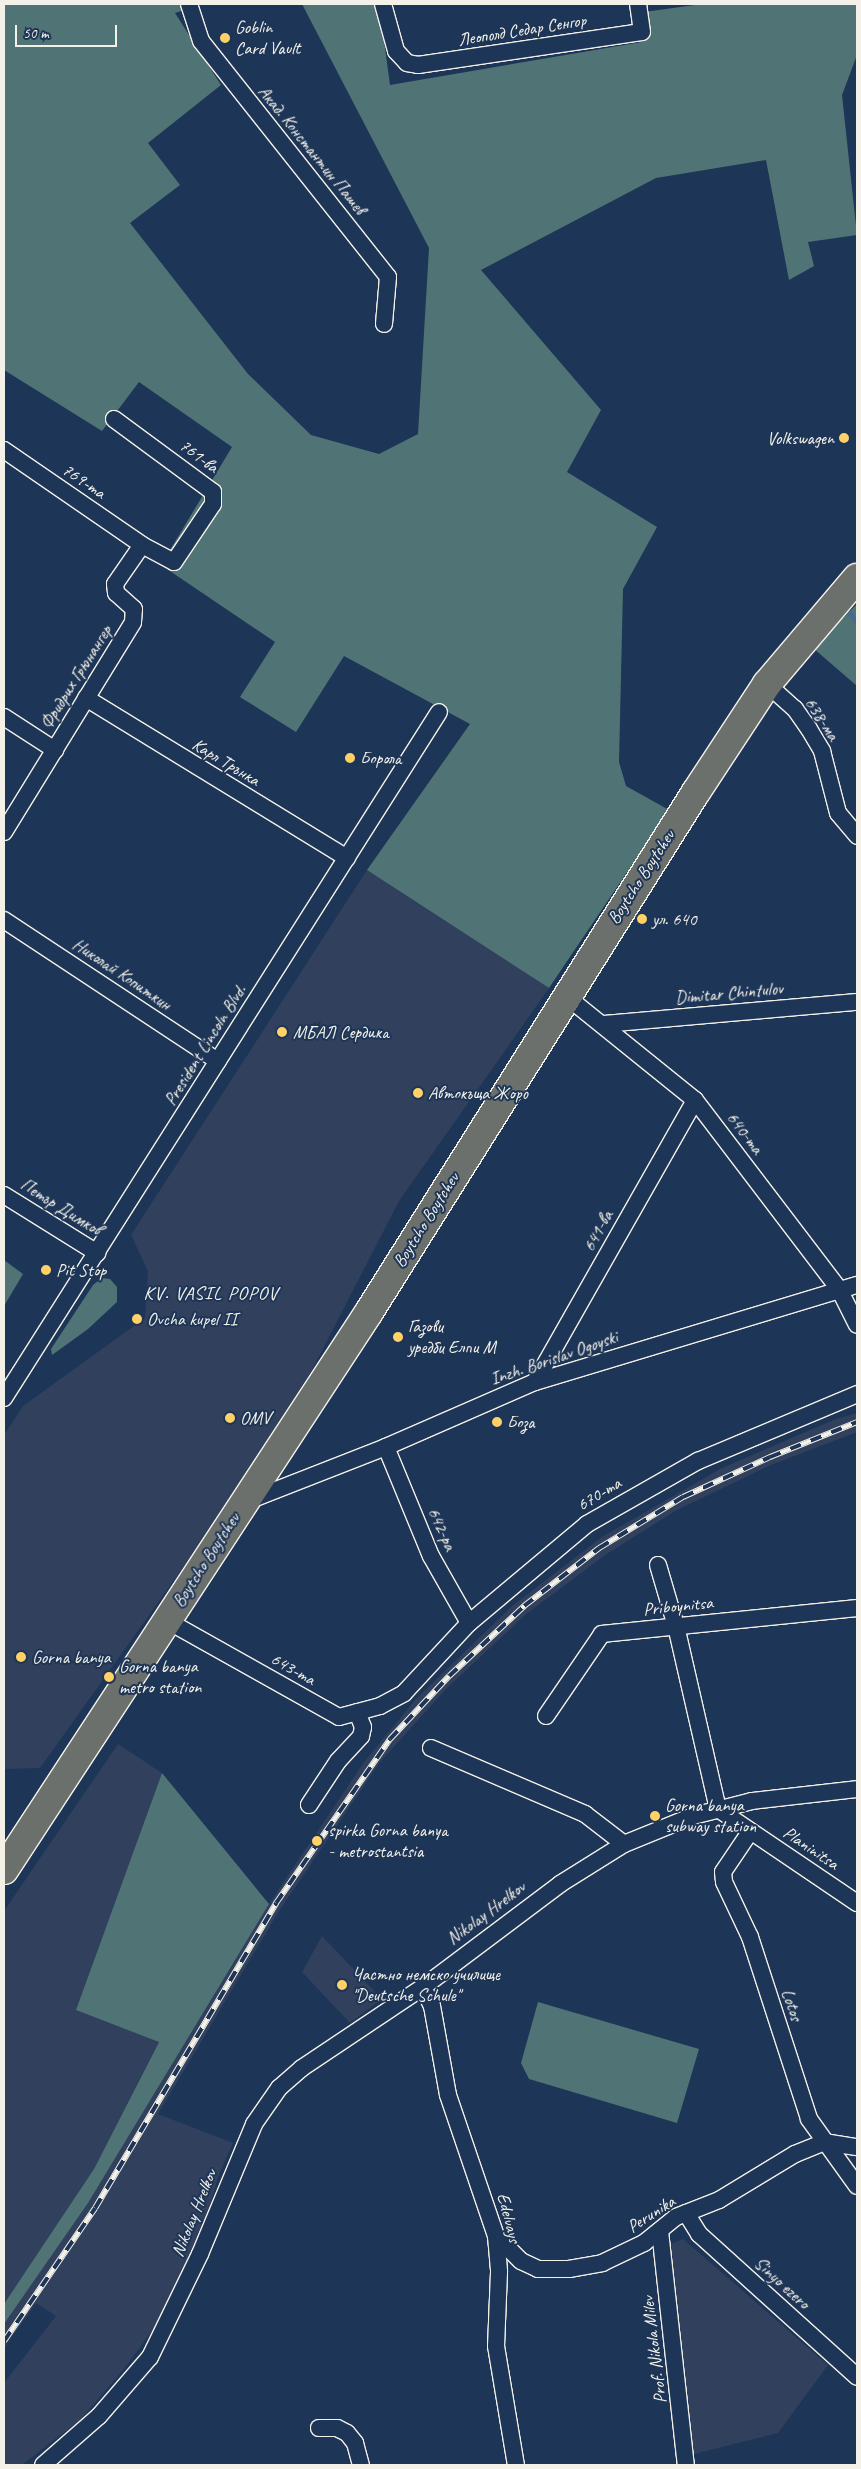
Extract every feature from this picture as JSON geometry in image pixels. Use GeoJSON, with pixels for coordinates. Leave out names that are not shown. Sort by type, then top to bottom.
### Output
{"type":"FeatureCollection","features":[{"type":"Feature","properties":{"kind":"highway","name":"Boytcho Boytchev"},"geometry":{"type":"LineString","coordinates":[[4,1870],[369,1312],[566,996],[767,684],[857,578]]}},
{"type":"Feature","properties":{"kind":"street","name":"Акад. Константин Пашев"},"geometry":{"type":"LineString","coordinates":[[189,4],[202,42],[388,277],[384,324]]}},
{"type":"Feature","properties":{"kind":"street","name":"Леополд Седар Сенгор"},"geometry":{"type":"LineString","coordinates":[[383,4],[391,40],[407,63],[433,64],[642,32],[638,4]]}},
{"type":"Feature","properties":{"kind":"street","name":"761-ва"},"geometry":{"type":"LineString","coordinates":[[114,419],[213,492],[214,504],[177,560],[169,560],[142,545]]}},
{"type":"Feature","properties":{"kind":"street","name":"769-та"},"geometry":{"type":"LineString","coordinates":[[4,450],[142,545]]}},
{"type":"Feature","properties":{"kind":"street","name":"Фридрих Грюнангер"},"geometry":{"type":"LineString","coordinates":[[4,832],[133,622],[134,609],[116,593],[115,584],[142,545]]}},
{"type":"Feature","properties":{"kind":"street","name":"638-ма"},"geometry":{"type":"LineString","coordinates":[[767,684],[795,710],[818,744],[838,812],[857,836]]}},
{"type":"Feature","properties":{"kind":"street","name":"Карл Трънка"},"geometry":{"type":"LineString","coordinates":[[86,698],[347,858]]}},
{"type":"Feature","properties":{"kind":"street","name":"President Lincoln Blvd."},"geometry":{"type":"LineString","coordinates":[[4,1398],[439,712]]}},
{"type":"Feature","properties":{"kind":"street"},"geometry":{"type":"LineString","coordinates":[[4,717],[55,750]]}},
{"type":"Feature","properties":{"kind":"street","name":"Николай Копиткин"},"geometry":{"type":"LineString","coordinates":[[4,920],[218,1062]]}},
{"type":"Feature","properties":{"kind":"street","name":"640-та"},"geometry":{"type":"LineString","coordinates":[[566,996],[604,1024],[695,1100],[839,1289],[857,1326]]}},
{"type":"Feature","properties":{"kind":"street","name":"Dimitar Chintulov"},"geometry":{"type":"LineString","coordinates":[[604,1024],[857,1002]]}},
{"type":"Feature","properties":{"kind":"street","name":"641-ва"},"geometry":{"type":"LineString","coordinates":[[535,1382],[695,1100]]}},
{"type":"Feature","properties":{"kind":"street","name":"Петър Димков"},"geometry":{"type":"LineString","coordinates":[[4,1195],[97,1253]]}},
{"type":"Feature","properties":{"kind":"street","name":"Inzh. Borislav Ogoyski"},"geometry":{"type":"LineString","coordinates":[[243,1503],[386,1447],[535,1382],[857,1285]]}},
{"type":"Feature","properties":{"kind":"street","name":"670-та"},"geometry":{"type":"LineString","coordinates":[[404,1693],[469,1623],[587,1524],[698,1461],[857,1394]]}},
{"type":"Feature","properties":{"kind":"street","name":"642-ра"},"geometry":{"type":"LineString","coordinates":[[386,1447],[431,1556],[469,1623]]}},
{"type":"Feature","properties":{"kind":"street"},"geometry":{"type":"LineString","coordinates":[[658,1565],[676,1626],[718,1810]]}},
{"type":"Feature","properties":{"kind":"street","name":"Priboynitsa"},"geometry":{"type":"LineString","coordinates":[[546,1716],[602,1634],[857,1608]]}},
{"type":"Feature","properties":{"kind":"street","name":"643-та"},"geometry":{"type":"LineString","coordinates":[[166,1620],[339,1717],[380,1706],[404,1693]]}},
{"type":"Feature","properties":{"kind":"street"},"geometry":{"type":"LineString","coordinates":[[309,1805],[338,1761],[361,1736],[363,1727],[357,1712]]}},
{"type":"Feature","properties":{"kind":"street"},"geometry":{"type":"LineString","coordinates":[[432,1748],[585,1814],[624,1844]]}},
{"type":"Feature","properties":{"kind":"street","name":"Nikolay Hrelkov"},"geometry":{"type":"LineString","coordinates":[[43,2465],[99,2416],[150,2357],[200,2254],[242,2146],[271,2098],[302,2068],[423,1987],[500,1926],[624,1844],[653,1830],[718,1810],[760,1800],[857,1789]]}},
{"type":"Feature","properties":{"kind":"street","name":"Planinitsa"},"geometry":{"type":"LineString","coordinates":[[718,1810],[740,1822],[750,1832],[857,1903]]}},
{"type":"Feature","properties":{"kind":"street","name":"Lotos"},"geometry":{"type":"LineString","coordinates":[[750,1832],[723,1872],[724,1882],[750,1937],[804,2105],[824,2142],[857,2186]]}},
{"type":"Feature","properties":{"kind":"street","name":"Edelvays"},"geometry":{"type":"LineString","coordinates":[[423,1987],[432,2006],[448,2095],[496,2236],[500,2272],[496,2346],[516,2465]]}},
{"type":"Feature","properties":{"kind":"street"},"geometry":{"type":"LineString","coordinates":[[824,2142],[857,2147]]}},
{"type":"Feature","properties":{"kind":"street","name":"Perunika"},"geometry":{"type":"LineString","coordinates":[[496,2236],[521,2261],[547,2271],[610,2261],[660,2231],[670,2220],[719,2200],[794,2154],[824,2142]]}},
{"type":"Feature","properties":{"kind":"street","name":"Sinyo ezero"},"geometry":{"type":"LineString","coordinates":[[686,2212],[699,2234],[857,2377]]}},
{"type":"Feature","properties":{"kind":"street","name":"Prof. Nikola Milev"},"geometry":{"type":"LineString","coordinates":[[660,2231],[686,2465]]}},
{"type":"Feature","properties":{"kind":"street"},"geometry":{"type":"LineString","coordinates":[[319,2428],[337,2428],[347,2433],[355,2444],[361,2465]]}},
{"type":"Feature","properties":{"kind":"shaded area"},"geometry":{"type":"Polygon","coordinates":[[[367,870],[549,988],[399,1201],[312,1370],[209,1531],[40,1768],[4,1769],[4,1435],[23,1406],[145,1318],[148,1271],[131,1235],[367,870]]]}},
{"type":"Feature","properties":{"kind":"shaded area"},"geometry":{"type":"Polygon","coordinates":[[[857,1413],[857,1432],[771,1465],[677,1510],[605,1555],[525,1615],[446,1689],[380,1762],[279,1911],[158,2114],[233,2143],[218,2177],[205,2224],[163,2316],[124,2369],[81,2419],[22,2465],[4,2465],[4,2383],[56,2316],[36,2303],[4,2348],[4,2324],[88,2203],[269,1904],[364,1762],[416,1699],[512,1606],[602,1537],[722,1468],[836,1419],[857,1413]]]}},
{"type":"Feature","properties":{"kind":"shaded area"},"geometry":{"type":"Polygon","coordinates":[[[118,1744],[162,1773],[76,2010],[159,2041],[94,2169],[4,2304],[4,1911],[118,1744]]]}},
{"type":"Feature","properties":{"kind":"shaded area","name":"Частно немско училище \"Deutsche Schule\""},"geometry":{"type":"Polygon","coordinates":[[[322,1936],[382,1999],[350,2023],[302,1972],[322,1936]]]}},
{"type":"Feature","properties":{"kind":"shaded area"},"geometry":{"type":"Polygon","coordinates":[[[683,2239],[828,2365],[778,2433],[694,2454],[671,2244],[683,2239]]]}},
{"type":"Feature","properties":{"kind":"green space"},"geometry":{"type":"Polygon","coordinates":[[[4,4],[202,4],[175,13],[221,85],[148,143],[180,185],[130,223],[248,374],[311,435],[379,454],[418,434],[429,248],[302,4],[379,4],[390,85],[642,42],[637,13],[702,4],[857,4],[857,55],[842,95],[857,235],[808,242],[814,266],[789,280],[766,160],[656,178],[481,270],[601,410],[567,472],[657,527],[623,589],[619,762],[626,786],[669,810],[549,988],[367,870],[470,724],[344,656],[296,732],[240,697],[275,642],[161,565],[232,447],[139,382],[102,431],[4,370],[4,4]]]}},
{"type":"Feature","properties":{"kind":"green space"},"geometry":{"type":"Polygon","coordinates":[[[857,604],[857,686],[813,648],[857,604]]]}},
{"type":"Feature","properties":{"kind":"green space"},"geometry":{"type":"Polygon","coordinates":[[[4,1260],[23,1274],[4,1306],[4,1260]]]}},
{"type":"Feature","properties":{"kind":"green space"},"geometry":{"type":"Polygon","coordinates":[[[102,1278],[110,1279],[117,1287],[117,1302],[88,1329],[52,1355],[51,1349],[93,1285],[102,1278]]]}},
{"type":"Feature","properties":{"kind":"green space"},"geometry":{"type":"Polygon","coordinates":[[[162,1773],[269,1904],[88,2203],[4,2324],[4,2304],[94,2169],[159,2042],[76,2010],[162,1773]]]}},
{"type":"Feature","properties":{"kind":"green space"},"geometry":{"type":"Polygon","coordinates":[[[538,2002],[699,2049],[677,2123],[529,2079],[521,2063],[538,2002]]]}},
{"type":"Feature","properties":{"kind":"waterway"},"geometry":{"type":"LineString","coordinates":[[850,613],[857,622]]}},
{"type":"Feature","properties":{"kind":"railway"},"geometry":{"type":"LineString","coordinates":[[4,2341],[95,2208],[276,1903],[390,1739],[449,1676],[524,1606],[599,1548],[683,1497],[770,1457],[857,1422]]}},
{"type":"Feature","properties":{"kind":"place","name":"Goblin Card Vault"},"geometry":{"type":"Point","coordinates":[225,38]}},
{"type":"Feature","properties":{"kind":"place","name":"Volkswagen"},"geometry":{"type":"Point","coordinates":[844,438]}},
{"type":"Feature","properties":{"kind":"place","name":"Борола"},"geometry":{"type":"Point","coordinates":[350,758]}},
{"type":"Feature","properties":{"kind":"place","name":"ул. 640"},"geometry":{"type":"Point","coordinates":[642,919]}},
{"type":"Feature","properties":{"kind":"place","name":"МБАЛ Сердика"},"geometry":{"type":"Point","coordinates":[282,1032]}},
{"type":"Feature","properties":{"kind":"place","name":"Автокъща Жоро"},"geometry":{"type":"Point","coordinates":[418,1093]}},
{"type":"Feature","properties":{"kind":"place","name":"Pit Stop"},"geometry":{"type":"Point","coordinates":[46,1270]}},
{"type":"Feature","properties":{"kind":"place","name":"Ovcha kupel II"},"geometry":{"type":"Point","coordinates":[137,1319]}},
{"type":"Feature","properties":{"kind":"place","name":"Газови уредби Елпи М"},"geometry":{"type":"Point","coordinates":[398,1337]}},
{"type":"Feature","properties":{"kind":"place","name":"OMV"},"geometry":{"type":"Point","coordinates":[230,1418]}},
{"type":"Feature","properties":{"kind":"place","name":"Боза"},"geometry":{"type":"Point","coordinates":[497,1422]}},
{"type":"Feature","properties":{"kind":"place","name":"Gorna banya"},"geometry":{"type":"Point","coordinates":[21,1657]}},
{"type":"Feature","properties":{"kind":"place","name":"Gorna banya metro station"},"geometry":{"type":"Point","coordinates":[109,1677]}},
{"type":"Feature","properties":{"kind":"place","name":"Gorna banya subway station"},"geometry":{"type":"Point","coordinates":[655,1816]}},
{"type":"Feature","properties":{"kind":"place","name":"spirka Gorna banya - metrostantsia"},"geometry":{"type":"Point","coordinates":[317,1841]}},
{"type":"Feature","properties":{"kind":"place","name":"Частно немско училище \"Deutsche Schule\""},"geometry":{"type":"Point","coordinates":[342,1985]}},
{"type":"Feature","properties":{"kind":"district","name":"KV. VASIL POPOV"},"geometry":{"type":"Point","coordinates":[211,1294]}}]}
